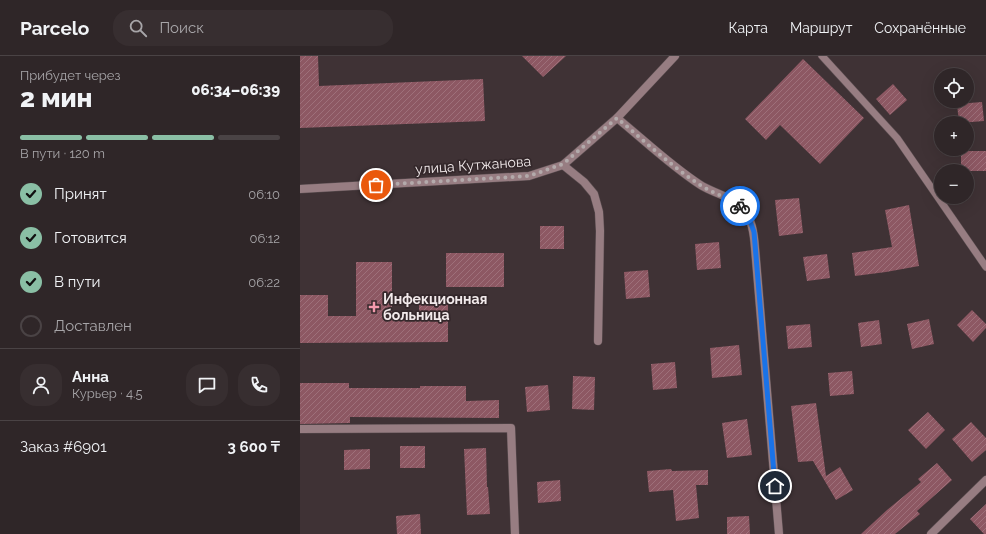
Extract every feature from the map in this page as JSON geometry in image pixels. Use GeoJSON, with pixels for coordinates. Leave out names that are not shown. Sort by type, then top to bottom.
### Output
{"type":"FeatureCollection","features":[{"type":"Feature","properties":{"kind":"street","name":"улица Кутжанова"},"geometry":{"type":"LineString","coordinates":[[300,189],[529,176],[563,164],[617,118],[675,56]]}},
{"type":"Feature","properties":{"kind":"street"},"geometry":{"type":"LineString","coordinates":[[617,118],[686,176],[706,189],[730,199],[742,207],[749,218],[754,232],[779,534]]}},
{"type":"Feature","properties":{"kind":"street"},"geometry":{"type":"LineString","coordinates":[[563,164],[584,182],[594,194],[599,212],[598,341]]}},
{"type":"Feature","properties":{"kind":"street"},"geometry":{"type":"LineString","coordinates":[[300,429],[511,428],[515,534]]}},
{"type":"Feature","properties":{"kind":"street"},"geometry":{"type":"LineString","coordinates":[[931,534],[986,480]]}},
{"type":"Feature","properties":{"kind":"lane"},"geometry":{"type":"LineString","coordinates":[[822,56],[897,138],[986,267]]}},
{"type":"Feature","properties":{"kind":"building"},"geometry":{"type":"Polygon","coordinates":[[[300,56],[318,56],[319,86],[483,79],[485,121],[300,128],[300,56]]]}},
{"type":"Feature","properties":{"kind":"building"},"geometry":{"type":"Polygon","coordinates":[[[522,56],[566,56],[543,77],[522,56]]]}},
{"type":"Feature","properties":{"kind":"building"},"geometry":{"type":"Polygon","coordinates":[[[803,59],[864,118],[820,164],[780,125],[766,140],[745,119],[803,59]]]}},
{"type":"Feature","properties":{"kind":"building"},"geometry":{"type":"Polygon","coordinates":[[[893,84],[907,100],[890,115],[876,99],[893,84]]]}},
{"type":"Feature","properties":{"kind":"building"},"geometry":{"type":"Polygon","coordinates":[[[982,102],[984,121],[974,122],[974,116],[958,116],[957,108],[974,108],[974,103],[982,102]]]}},
{"type":"Feature","properties":{"kind":"building"},"geometry":{"type":"Polygon","coordinates":[[[974,151],[986,151],[986,171],[974,171],[974,164],[961,164],[961,156],[974,156],[974,151]]]}},
{"type":"Feature","properties":{"kind":"building"},"geometry":{"type":"Polygon","coordinates":[[[799,198],[803,233],[779,236],[775,200],[799,198]]]}},
{"type":"Feature","properties":{"kind":"building"},"geometry":{"type":"Polygon","coordinates":[[[909,205],[919,266],[855,276],[852,253],[892,247],[885,210],[909,205]]]}},
{"type":"Feature","properties":{"kind":"building"},"geometry":{"type":"Polygon","coordinates":[[[540,226],[564,226],[564,249],[540,249],[540,226]]]}},
{"type":"Feature","properties":{"kind":"building"},"geometry":{"type":"Polygon","coordinates":[[[719,242],[721,268],[697,270],[695,244],[719,242]]]}},
{"type":"Feature","properties":{"kind":"building"},"geometry":{"type":"Polygon","coordinates":[[[446,253],[504,253],[504,287],[446,287],[446,253]]]}},
{"type":"Feature","properties":{"kind":"building"},"geometry":{"type":"Polygon","coordinates":[[[827,254],[830,278],[807,281],[803,257],[827,254]]]}},
{"type":"Feature","properties":{"kind":"building","name":"Инфекционная больница"},"geometry":{"type":"Polygon","coordinates":[[[356,262],[392,262],[392,319],[419,318],[419,298],[448,298],[448,342],[300,343],[300,295],[328,295],[328,316],[356,316],[356,262]]]}},
{"type":"Feature","properties":{"kind":"building"},"geometry":{"type":"Polygon","coordinates":[[[648,270],[650,297],[626,299],[624,272],[648,270]]]}},
{"type":"Feature","properties":{"kind":"building"},"geometry":{"type":"Polygon","coordinates":[[[972,310],[986,324],[986,328],[973,342],[957,325],[972,310]]]}},
{"type":"Feature","properties":{"kind":"building"},"geometry":{"type":"Polygon","coordinates":[[[929,319],[934,344],[912,349],[907,324],[929,319]]]}},
{"type":"Feature","properties":{"kind":"building"},"geometry":{"type":"Polygon","coordinates":[[[879,320],[882,344],[861,347],[858,323],[879,320]]]}},
{"type":"Feature","properties":{"kind":"building"},"geometry":{"type":"Polygon","coordinates":[[[810,324],[812,347],[788,349],[786,326],[810,324]]]}},
{"type":"Feature","properties":{"kind":"building"},"geometry":{"type":"Polygon","coordinates":[[[739,345],[742,375],[712,378],[710,348],[739,345]]]}},
{"type":"Feature","properties":{"kind":"building"},"geometry":{"type":"Polygon","coordinates":[[[675,362],[677,388],[653,390],[651,364],[675,362]]]}},
{"type":"Feature","properties":{"kind":"building"},"geometry":{"type":"Polygon","coordinates":[[[852,371],[854,394],[830,396],[828,373],[852,371]]]}},
{"type":"Feature","properties":{"kind":"building"},"geometry":{"type":"Polygon","coordinates":[[[573,376],[595,377],[594,410],[572,409],[573,376]]]}},
{"type":"Feature","properties":{"kind":"building"},"geometry":{"type":"Polygon","coordinates":[[[300,383],[349,383],[349,388],[420,388],[420,386],[466,386],[466,401],[499,400],[499,418],[350,417],[350,423],[300,424],[300,383]]]}},
{"type":"Feature","properties":{"kind":"building"},"geometry":{"type":"Polygon","coordinates":[[[548,385],[550,410],[527,412],[525,387],[548,385]]]}},
{"type":"Feature","properties":{"kind":"building"},"geometry":{"type":"Polygon","coordinates":[[[816,403],[826,476],[840,467],[853,490],[836,500],[813,461],[798,462],[791,406],[816,403]]]}},
{"type":"Feature","properties":{"kind":"building"},"geometry":{"type":"Polygon","coordinates":[[[928,412],[945,430],[926,449],[908,430],[928,412]]]}},
{"type":"Feature","properties":{"kind":"building"},"geometry":{"type":"Polygon","coordinates":[[[747,419],[752,455],[727,458],[722,423],[747,419]]]}},
{"type":"Feature","properties":{"kind":"building"},"geometry":{"type":"Polygon","coordinates":[[[971,422],[986,438],[986,450],[972,462],[952,439],[971,422]]]}},
{"type":"Feature","properties":{"kind":"building"},"geometry":{"type":"Polygon","coordinates":[[[400,446],[425,446],[425,468],[400,468],[400,446]]]}},
{"type":"Feature","properties":{"kind":"building"},"geometry":{"type":"Polygon","coordinates":[[[486,448],[487,487],[490,514],[467,515],[464,449],[486,448]]]}},
{"type":"Feature","properties":{"kind":"building"},"geometry":{"type":"Polygon","coordinates":[[[370,449],[370,469],[344,470],[344,450],[370,449]]]}},
{"type":"Feature","properties":{"kind":"building"},"geometry":{"type":"Polygon","coordinates":[[[937,463],[952,480],[917,511],[920,514],[895,534],[861,534],[921,482],[918,479],[937,463]]]}},
{"type":"Feature","properties":{"kind":"building"},"geometry":{"type":"Polygon","coordinates":[[[671,469],[672,471],[708,470],[708,485],[696,485],[699,518],[676,521],[673,490],[649,492],[647,471],[671,469]]]}},
{"type":"Feature","properties":{"kind":"building"},"geometry":{"type":"Polygon","coordinates":[[[560,480],[561,501],[538,503],[537,482],[560,480]]]}},
{"type":"Feature","properties":{"kind":"building"},"geometry":{"type":"Polygon","coordinates":[[[986,504],[986,534],[984,534],[970,519],[986,504]]]}},
{"type":"Feature","properties":{"kind":"building"},"geometry":{"type":"Polygon","coordinates":[[[420,514],[421,534],[397,534],[396,516],[420,514]]]}},
{"type":"Feature","properties":{"kind":"building"},"geometry":{"type":"Polygon","coordinates":[[[749,516],[750,534],[727,534],[727,517],[749,516]]]}},
{"type":"Feature","properties":{"kind":"way so far"},"geometry":{"type":"LineString","coordinates":[[376,185],[529,176],[563,164],[617,118],[686,176],[706,189],[730,199],[740,206]]}},
{"type":"Feature","properties":{"kind":"place","name":"Инфекционная больница"},"geometry":{"type":"Point","coordinates":[374,307]}},
{"type":"Feature","properties":{"kind":"route"},"geometry":{"type":"LineString","coordinates":[[740,206],[749,218],[754,232],[775,486]]}}]}
